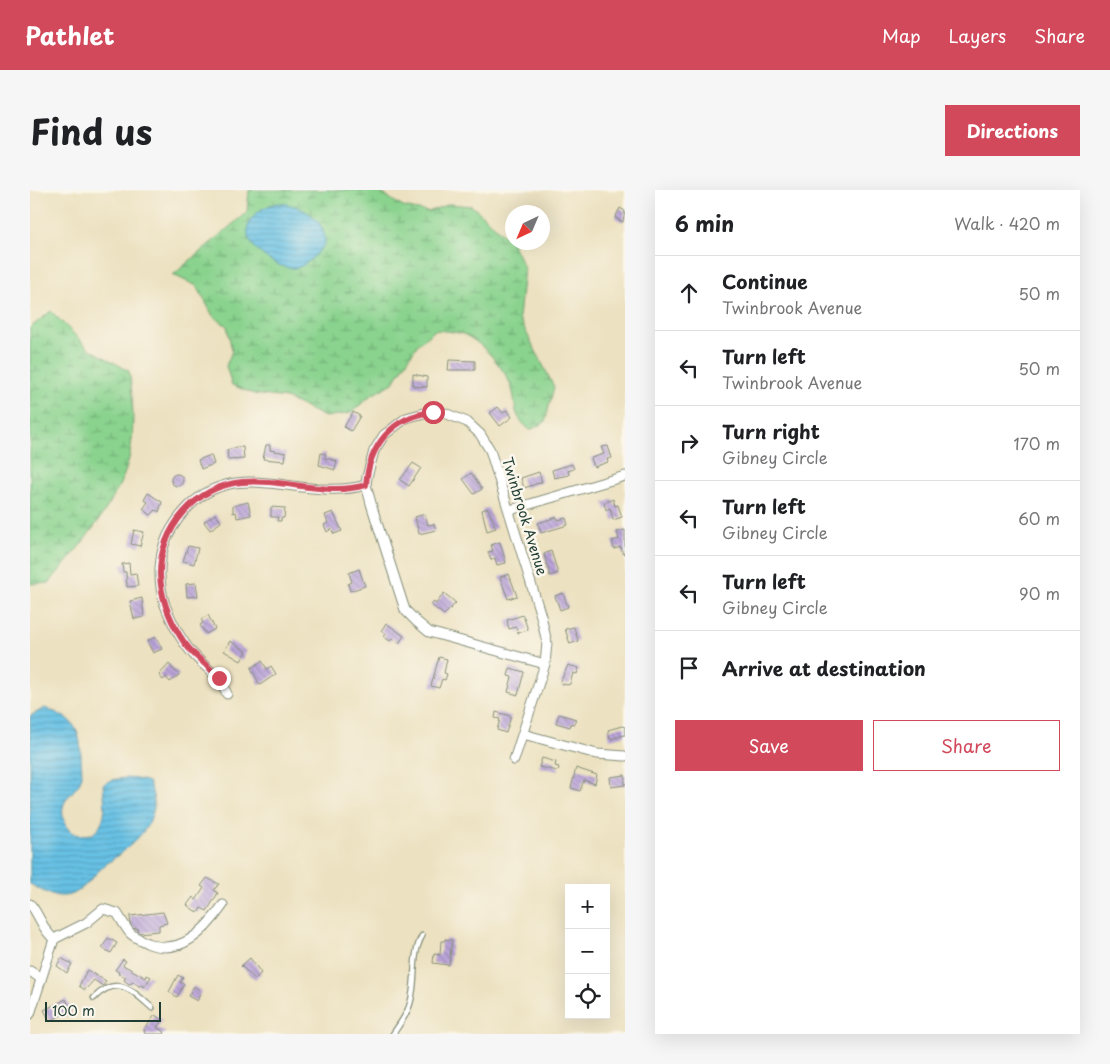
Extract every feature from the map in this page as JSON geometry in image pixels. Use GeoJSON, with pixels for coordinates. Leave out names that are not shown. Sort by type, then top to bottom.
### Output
{"type":"FeatureCollection","features":[{"type":"Feature","properties":{"kind":"street","name":"Twinbrook Avenue"},"geometry":{"type":"LineString","coordinates":[[514,760],[545,664],[547,643],[541,616],[497,466],[486,442],[467,422],[442,412],[424,413],[406,418],[384,435],[370,460],[366,485],[401,601],[416,622],[429,632],[545,664]]}},
{"type":"Feature","properties":{"kind":"street"},"geometry":{"type":"LineString","coordinates":[[510,510],[625,476]]}},
{"type":"Feature","properties":{"kind":"street"},"geometry":{"type":"LineString","coordinates":[[227,694],[219,678],[196,658],[180,637],[165,604],[161,589],[161,560],[167,538],[178,519],[188,508],[206,494],[226,485],[240,482],[267,482],[338,491],[366,485]]}},
{"type":"Feature","properties":{"kind":"street"},"geometry":{"type":"LineString","coordinates":[[523,734],[597,754],[625,756]]}},
{"type":"Feature","properties":{"kind":"street"},"geometry":{"type":"LineString","coordinates":[[30,904],[37,912],[47,934],[54,939]]}},
{"type":"Feature","properties":{"kind":"street"},"geometry":{"type":"LineString","coordinates":[[31,1012],[40,978],[54,939],[86,923],[103,910],[117,913],[130,933],[142,941],[156,947],[174,947],[183,944],[204,929],[223,905]]}},
{"type":"Feature","properties":{"kind":"street"},"geometry":{"type":"LineString","coordinates":[[30,971],[40,978]]}},
{"type":"Feature","properties":{"kind":"lane"},"geometry":{"type":"LineString","coordinates":[[393,1034],[409,1009],[414,983],[416,946],[422,936]]}},
{"type":"Feature","properties":{"kind":"lane"},"geometry":{"type":"LineString","coordinates":[[94,998],[109,986],[117,985],[140,997],[152,1008]]}},
{"type":"Feature","properties":{"kind":"green space"},"geometry":{"type":"Polygon","coordinates":[[[249,190],[377,190],[403,207],[428,212],[449,204],[472,206],[505,236],[505,250],[516,250],[524,268],[519,318],[554,387],[545,422],[530,430],[518,417],[510,384],[494,358],[470,338],[463,334],[449,331],[435,330],[418,344],[393,383],[370,396],[351,413],[325,417],[286,398],[254,394],[232,385],[226,366],[232,351],[227,326],[213,316],[197,286],[173,275],[247,212],[249,190]]]}},
{"type":"Feature","properties":{"kind":"green space"},"geometry":{"type":"Polygon","coordinates":[[[51,311],[88,348],[129,371],[133,411],[132,439],[123,477],[99,519],[80,546],[49,583],[30,584],[30,328],[51,311]]]}},
{"type":"Feature","properties":{"kind":"water"},"geometry":{"type":"Polygon","coordinates":[[[278,203],[295,206],[303,210],[317,220],[322,227],[325,244],[317,254],[299,267],[293,268],[279,265],[265,257],[250,241],[248,227],[250,221],[265,207],[278,203]]]}},
{"type":"Feature","properties":{"kind":"water"},"geometry":{"type":"Polygon","coordinates":[[[45,708],[62,715],[73,724],[79,737],[82,775],[77,787],[65,801],[63,807],[65,823],[70,831],[80,835],[93,834],[98,828],[104,811],[103,785],[108,782],[125,778],[143,780],[148,782],[153,796],[154,808],[150,820],[136,840],[101,868],[82,888],[67,896],[56,896],[30,884],[30,716],[45,708]]]}},
{"type":"Feature","properties":{"kind":"building"},"geometry":{"type":"Polygon","coordinates":[[[620,208],[625,211],[623,222],[615,218],[620,208]]]}},
{"type":"Feature","properties":{"kind":"building"},"geometry":{"type":"Polygon","coordinates":[[[449,360],[475,361],[475,370],[448,370],[449,360]]]}},
{"type":"Feature","properties":{"kind":"building"},"geometry":{"type":"Polygon","coordinates":[[[413,374],[427,377],[427,387],[413,386],[413,374]]]}},
{"type":"Feature","properties":{"kind":"building"},"geometry":{"type":"Polygon","coordinates":[[[498,407],[503,413],[507,410],[512,417],[500,426],[490,413],[498,407]]]}},
{"type":"Feature","properties":{"kind":"building"},"geometry":{"type":"Polygon","coordinates":[[[353,412],[360,416],[351,431],[344,427],[353,412]]]}},
{"type":"Feature","properties":{"kind":"building"},"geometry":{"type":"Polygon","coordinates":[[[266,445],[270,445],[270,450],[286,453],[285,461],[263,459],[266,445]]]}},
{"type":"Feature","properties":{"kind":"building"},"geometry":{"type":"Polygon","coordinates":[[[608,446],[612,458],[607,459],[608,462],[594,467],[591,458],[604,454],[601,447],[608,446]]]}},
{"type":"Feature","properties":{"kind":"building"},"geometry":{"type":"Polygon","coordinates":[[[243,447],[244,459],[228,460],[227,450],[243,447]]]}},
{"type":"Feature","properties":{"kind":"building"},"geometry":{"type":"Polygon","coordinates":[[[321,453],[326,454],[325,458],[337,461],[335,470],[319,465],[321,453]]]}},
{"type":"Feature","properties":{"kind":"building"},"geometry":{"type":"Polygon","coordinates":[[[211,455],[214,464],[201,469],[198,460],[211,455]]]}},
{"type":"Feature","properties":{"kind":"building"},"geometry":{"type":"Polygon","coordinates":[[[413,463],[421,468],[409,486],[400,480],[413,463]]]}},
{"type":"Feature","properties":{"kind":"building"},"geometry":{"type":"Polygon","coordinates":[[[572,464],[574,469],[568,471],[569,475],[554,478],[552,470],[572,464]]]}},
{"type":"Feature","properties":{"kind":"building"},"geometry":{"type":"Polygon","coordinates":[[[539,472],[542,482],[524,488],[521,478],[539,472]]]}},
{"type":"Feature","properties":{"kind":"building"},"geometry":{"type":"Polygon","coordinates":[[[471,473],[482,489],[474,494],[463,479],[471,473]]]}},
{"type":"Feature","properties":{"kind":"building"},"geometry":{"type":"Polygon","coordinates":[[[179,474],[182,475],[182,485],[175,486],[172,485],[171,478],[172,475],[179,474]]]}},
{"type":"Feature","properties":{"kind":"building"},"geometry":{"type":"Polygon","coordinates":[[[148,493],[162,502],[159,512],[156,510],[151,515],[143,509],[148,502],[144,500],[148,493]]]}},
{"type":"Feature","properties":{"kind":"building"},"geometry":{"type":"Polygon","coordinates":[[[613,499],[615,506],[618,505],[622,517],[613,520],[610,508],[606,510],[604,503],[613,499]]]}},
{"type":"Feature","properties":{"kind":"building"},"geometry":{"type":"Polygon","coordinates":[[[248,502],[251,515],[237,518],[236,512],[233,513],[233,506],[248,502]]]}},
{"type":"Feature","properties":{"kind":"building"},"geometry":{"type":"Polygon","coordinates":[[[271,507],[285,508],[284,518],[281,518],[281,521],[277,521],[278,517],[271,517],[271,507]]]}},
{"type":"Feature","properties":{"kind":"building"},"geometry":{"type":"Polygon","coordinates":[[[488,508],[496,528],[487,531],[482,510],[488,508]]]}},
{"type":"Feature","properties":{"kind":"building"},"geometry":{"type":"Polygon","coordinates":[[[333,512],[342,531],[334,534],[331,529],[327,532],[324,525],[328,523],[325,515],[333,512]]]}},
{"type":"Feature","properties":{"kind":"building"},"geometry":{"type":"Polygon","coordinates":[[[215,514],[221,522],[210,530],[204,522],[215,514]]]}},
{"type":"Feature","properties":{"kind":"building"},"geometry":{"type":"Polygon","coordinates":[[[425,514],[428,525],[434,524],[436,530],[419,534],[415,517],[425,514]]]}},
{"type":"Feature","properties":{"kind":"building"},"geometry":{"type":"Polygon","coordinates":[[[557,517],[558,520],[566,518],[568,525],[541,533],[538,523],[557,517]]]}},
{"type":"Feature","properties":{"kind":"building"},"geometry":{"type":"Polygon","coordinates":[[[134,530],[144,532],[140,546],[131,544],[134,530]]]}},
{"type":"Feature","properties":{"kind":"building"},"geometry":{"type":"Polygon","coordinates":[[[625,530],[625,553],[623,554],[621,547],[614,549],[612,541],[619,539],[617,532],[625,530]]]}},
{"type":"Feature","properties":{"kind":"building"},"geometry":{"type":"Polygon","coordinates":[[[500,542],[506,563],[497,565],[495,558],[491,560],[488,552],[493,551],[491,545],[500,542]]]}},
{"type":"Feature","properties":{"kind":"building"},"geometry":{"type":"Polygon","coordinates":[[[188,546],[198,548],[194,564],[183,561],[188,546]]]}},
{"type":"Feature","properties":{"kind":"building"},"geometry":{"type":"Polygon","coordinates":[[[551,551],[558,573],[550,576],[544,554],[551,551]]]}},
{"type":"Feature","properties":{"kind":"building"},"geometry":{"type":"Polygon","coordinates":[[[129,563],[130,574],[136,573],[138,586],[127,587],[126,572],[123,572],[122,564],[129,563]]]}},
{"type":"Feature","properties":{"kind":"building"},"geometry":{"type":"Polygon","coordinates":[[[359,569],[365,586],[350,591],[348,584],[352,582],[349,573],[359,569]]]}},
{"type":"Feature","properties":{"kind":"building"},"geometry":{"type":"Polygon","coordinates":[[[509,574],[517,596],[508,599],[500,577],[509,574]]]}},
{"type":"Feature","properties":{"kind":"building"},"geometry":{"type":"Polygon","coordinates":[[[196,583],[198,596],[187,597],[186,584],[196,583]]]}},
{"type":"Feature","properties":{"kind":"building"},"geometry":{"type":"Polygon","coordinates":[[[444,593],[456,603],[444,615],[431,605],[434,602],[436,604],[444,593]]]}},
{"type":"Feature","properties":{"kind":"building"},"geometry":{"type":"Polygon","coordinates":[[[563,593],[568,607],[560,610],[555,596],[563,593]]]}},
{"type":"Feature","properties":{"kind":"building"},"geometry":{"type":"Polygon","coordinates":[[[142,598],[144,617],[134,619],[130,601],[142,598]]]}},
{"type":"Feature","properties":{"kind":"building"},"geometry":{"type":"Polygon","coordinates":[[[208,615],[215,629],[206,634],[200,625],[203,623],[201,619],[208,615]]]}},
{"type":"Feature","properties":{"kind":"building"},"geometry":{"type":"Polygon","coordinates":[[[523,615],[528,630],[518,633],[516,627],[509,629],[507,620],[523,615]]]}},
{"type":"Feature","properties":{"kind":"building"},"geometry":{"type":"Polygon","coordinates":[[[386,623],[404,636],[399,643],[392,638],[390,641],[384,637],[386,634],[381,631],[386,623]]]}},
{"type":"Feature","properties":{"kind":"building"},"geometry":{"type":"Polygon","coordinates":[[[574,627],[578,641],[570,644],[565,629],[574,627]]]}},
{"type":"Feature","properties":{"kind":"building"},"geometry":{"type":"Polygon","coordinates":[[[156,637],[162,649],[153,653],[147,641],[156,637]]]}},
{"type":"Feature","properties":{"kind":"building"},"geometry":{"type":"Polygon","coordinates":[[[230,641],[247,651],[241,661],[224,651],[230,641]]]}},
{"type":"Feature","properties":{"kind":"building"},"geometry":{"type":"Polygon","coordinates":[[[439,657],[447,659],[444,673],[447,674],[445,680],[442,679],[439,688],[431,686],[439,657]]]}},
{"type":"Feature","properties":{"kind":"building"},"geometry":{"type":"Polygon","coordinates":[[[262,661],[267,669],[271,666],[276,674],[260,685],[251,668],[262,661]]]}},
{"type":"Feature","properties":{"kind":"building"},"geometry":{"type":"Polygon","coordinates":[[[169,664],[179,675],[170,682],[166,677],[163,680],[159,675],[169,664]]]}},
{"type":"Feature","properties":{"kind":"building"},"geometry":{"type":"Polygon","coordinates":[[[568,665],[579,668],[577,674],[573,673],[570,684],[567,685],[560,683],[568,665]]]}},
{"type":"Feature","properties":{"kind":"building"},"geometry":{"type":"Polygon","coordinates":[[[510,668],[524,672],[518,695],[508,692],[512,677],[508,676],[510,668]]]}},
{"type":"Feature","properties":{"kind":"building"},"geometry":{"type":"Polygon","coordinates":[[[496,712],[511,716],[506,733],[497,730],[500,719],[495,718],[496,712]]]}},
{"type":"Feature","properties":{"kind":"building"},"geometry":{"type":"Polygon","coordinates":[[[559,714],[576,719],[574,724],[571,723],[570,727],[556,723],[559,714]]]}},
{"type":"Feature","properties":{"kind":"building"},"geometry":{"type":"Polygon","coordinates":[[[622,726],[625,727],[625,735],[610,739],[608,730],[622,726]]]}},
{"type":"Feature","properties":{"kind":"building"},"geometry":{"type":"Polygon","coordinates":[[[542,758],[556,762],[555,766],[559,767],[558,771],[539,767],[542,758]]]}},
{"type":"Feature","properties":{"kind":"building"},"geometry":{"type":"Polygon","coordinates":[[[576,768],[597,775],[595,784],[584,780],[580,791],[571,788],[576,768]]]}},
{"type":"Feature","properties":{"kind":"building"},"geometry":{"type":"Polygon","coordinates":[[[625,775],[625,785],[611,787],[610,777],[625,775]]]}},
{"type":"Feature","properties":{"kind":"building"},"geometry":{"type":"Polygon","coordinates":[[[207,878],[219,884],[214,890],[218,893],[207,911],[201,908],[198,913],[187,905],[193,897],[196,900],[204,888],[201,886],[207,878]]]}},
{"type":"Feature","properties":{"kind":"building"},"geometry":{"type":"Polygon","coordinates":[[[163,912],[167,923],[159,925],[159,931],[138,933],[137,928],[131,929],[130,916],[163,912]]]}},
{"type":"Feature","properties":{"kind":"building"},"geometry":{"type":"Polygon","coordinates":[[[108,938],[117,943],[111,953],[102,948],[108,938]]]}},
{"type":"Feature","properties":{"kind":"building"},"geometry":{"type":"Polygon","coordinates":[[[445,939],[452,940],[449,965],[433,963],[434,954],[440,955],[441,941],[445,941],[445,939]]]}},
{"type":"Feature","properties":{"kind":"building"},"geometry":{"type":"Polygon","coordinates":[[[61,958],[72,964],[67,973],[57,966],[61,958]]]}},
{"type":"Feature","properties":{"kind":"building"},"geometry":{"type":"Polygon","coordinates":[[[250,958],[261,973],[255,979],[241,966],[250,958]]]}},
{"type":"Feature","properties":{"kind":"building"},"geometry":{"type":"Polygon","coordinates":[[[123,959],[126,961],[123,965],[146,978],[147,975],[151,977],[144,987],[142,985],[140,987],[134,982],[129,984],[124,980],[126,977],[118,974],[119,972],[115,970],[123,959]]]}},
{"type":"Feature","properties":{"kind":"building"},"geometry":{"type":"Polygon","coordinates":[[[87,970],[106,981],[103,986],[94,980],[85,990],[79,986],[87,970]]]}},
{"type":"Feature","properties":{"kind":"building"},"geometry":{"type":"Polygon","coordinates":[[[178,975],[183,978],[180,982],[184,984],[177,997],[169,992],[178,975]]]}},
{"type":"Feature","properties":{"kind":"building"},"geometry":{"type":"Polygon","coordinates":[[[194,986],[201,991],[197,1001],[188,996],[194,986]]]}},
{"type":"Feature","properties":{"kind":"building"},"geometry":{"type":"Polygon","coordinates":[[[66,999],[72,1013],[66,1016],[65,1013],[50,1021],[44,1010],[66,999]]]}},
{"type":"Feature","properties":{"kind":"building"},"geometry":{"type":"Polygon","coordinates":[[[155,1015],[162,1020],[157,1028],[165,1032],[164,1034],[145,1034],[144,1030],[155,1015]]]}},
{"type":"Feature","properties":{"kind":"route"},"geometry":{"type":"LineString","coordinates":[[219,678],[196,658],[180,637],[165,604],[161,589],[160,574],[164,545],[178,519],[199,498],[212,490],[240,482],[267,482],[338,491],[366,485],[370,460],[378,442],[384,435],[406,418],[433,412]]}}]}
